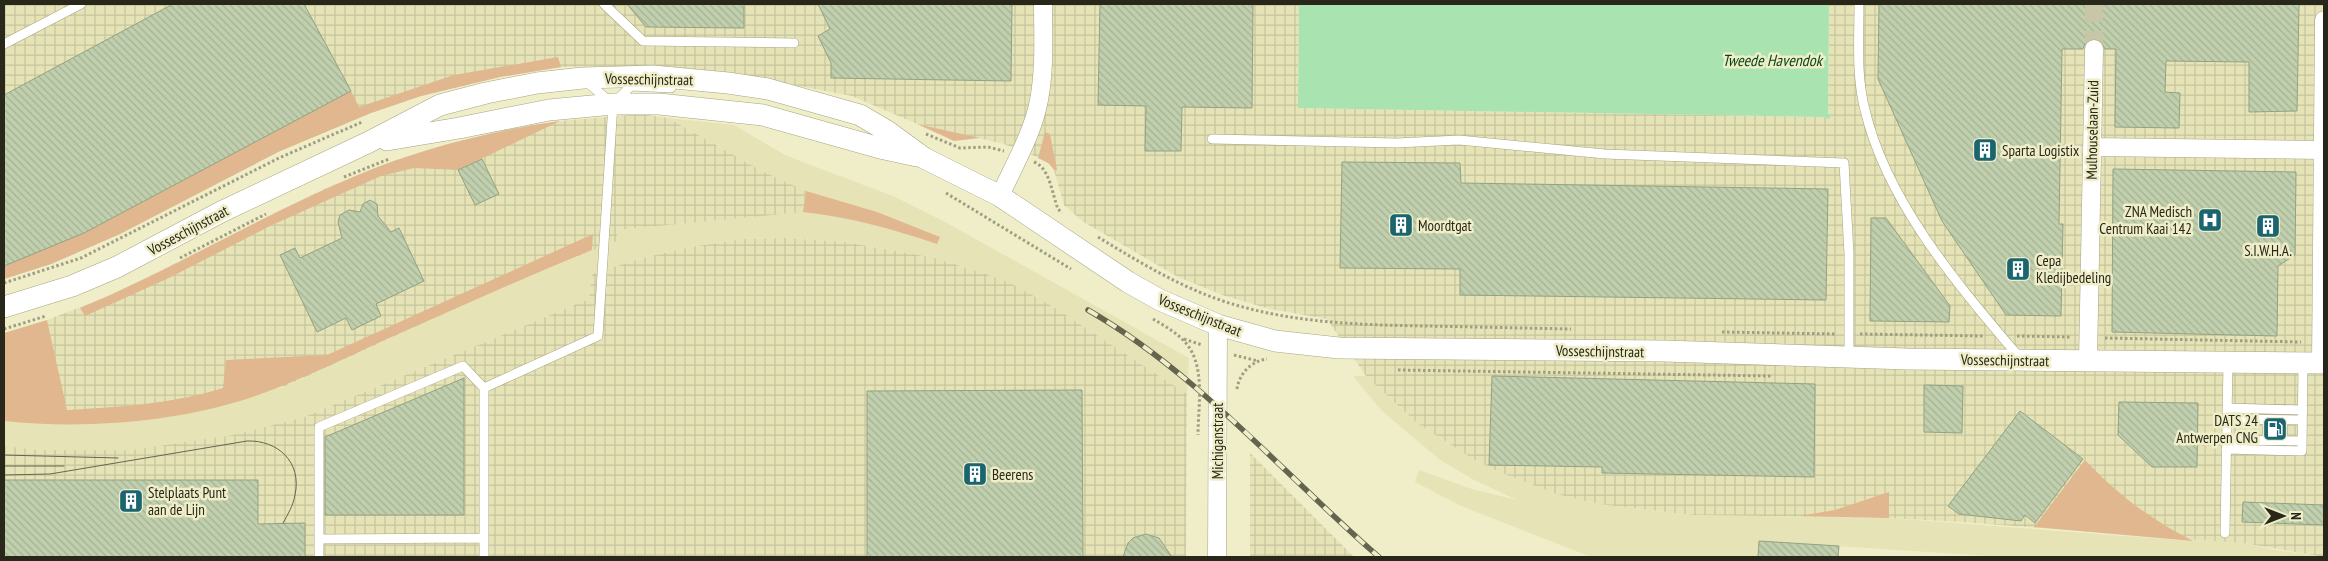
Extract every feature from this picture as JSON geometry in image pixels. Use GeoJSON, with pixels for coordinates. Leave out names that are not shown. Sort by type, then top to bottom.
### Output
{"type":"FeatureCollection","features":[{"type":"Feature","properties":{"kind":"street"},"geometry":{"type":"LineString","coordinates":[[1000,196],[1033,124],[1039,100],[1042,66],[1043,4]]}},
{"type":"Feature","properties":{"kind":"street"},"geometry":{"type":"LineString","coordinates":[[2316,363],[2320,342],[2323,278],[2324,20]]}},
{"type":"Feature","properties":{"kind":"street","name":"Mulhouselaan-Zuid"},"geometry":{"type":"LineString","coordinates":[[2088,361],[2094,49]]}},
{"type":"Feature","properties":{"kind":"street","name":"Vosseschijnstraat"},"geometry":{"type":"LineString","coordinates":[[4,307],[97,276],[255,195],[369,142],[440,105],[512,87],[583,78],[653,76],[728,82],[798,96],[860,115],[887,131],[924,158],[1000,196],[1128,282],[1175,308],[1218,325],[1275,341],[1339,348],[1664,351],[1907,359],[2316,363]]}},
{"type":"Feature","properties":{"kind":"street","name":"Vosseschijnstraat"},"geometry":{"type":"LineString","coordinates":[[369,142],[459,128],[530,112],[613,104],[684,106],[763,115],[880,148],[924,158]]}},
{"type":"Feature","properties":{"kind":"street"},"geometry":{"type":"LineString","coordinates":[[2092,147],[2323,150]]}},
{"type":"Feature","properties":{"kind":"street","name":"Michiganstraat"},"geometry":{"type":"LineString","coordinates":[[1217,557],[1218,325]]}},
{"type":"Feature","properties":{"kind":"lane"},"geometry":{"type":"LineString","coordinates":[[4,44],[81,4]]}},
{"type":"Feature","properties":{"kind":"lane"},"geometry":{"type":"LineString","coordinates":[[604,4],[643,40],[794,44]]}},
{"type":"Feature","properties":{"kind":"lane"},"geometry":{"type":"LineString","coordinates":[[1859,4],[1860,85],[1872,134],[1881,158],[1925,239],[2021,359]]}},
{"type":"Feature","properties":{"kind":"lane"},"geometry":{"type":"LineString","coordinates":[[583,78],[613,104]]}},
{"type":"Feature","properties":{"kind":"lane"},"geometry":{"type":"LineString","coordinates":[[484,388],[598,336],[613,104],[631,86],[703,89],[728,82]]}},
{"type":"Feature","properties":{"kind":"lane"},"geometry":{"type":"LineString","coordinates":[[1212,139],[1398,143],[1459,140],[1606,154],[1844,163],[1849,254],[1849,357]]}},
{"type":"Feature","properties":{"kind":"lane"},"geometry":{"type":"LineString","coordinates":[[2225,533],[2228,362]]}},
{"type":"Feature","properties":{"kind":"lane"},"geometry":{"type":"LineString","coordinates":[[2226,445],[2302,440],[2302,410],[2316,363]]}},
{"type":"Feature","properties":{"kind":"lane"},"geometry":{"type":"LineString","coordinates":[[319,557],[319,427],[463,366],[484,388],[484,557]]}},
{"type":"Feature","properties":{"kind":"lane"},"geometry":{"type":"LineString","coordinates":[[2227,408],[2302,410]]}},
{"type":"Feature","properties":{"kind":"lane"},"geometry":{"type":"LineString","coordinates":[[2226,419],[2302,420]]}},
{"type":"Feature","properties":{"kind":"lane"},"geometry":{"type":"LineString","coordinates":[[319,539],[484,538]]}},
{"type":"Feature","properties":{"kind":"path"},"geometry":{"type":"LineString","coordinates":[[4,283],[46,271],[81,258],[279,158],[365,121]]}},
{"type":"Feature","properties":{"kind":"path"},"geometry":{"type":"LineString","coordinates":[[923,133],[960,148],[988,147],[1040,164],[1046,171],[1058,209],[1064,214]]}},
{"type":"Feature","properties":{"kind":"path"},"geometry":{"type":"LineString","coordinates":[[337,180],[397,156]]}},
{"type":"Feature","properties":{"kind":"path"},"geometry":{"type":"LineString","coordinates":[[939,189],[1072,269]]}},
{"type":"Feature","properties":{"kind":"path"},"geometry":{"type":"LineString","coordinates":[[177,259],[269,212]]}},
{"type":"Feature","properties":{"kind":"path"},"geometry":{"type":"LineString","coordinates":[[1093,233],[1185,287],[1226,302],[1289,317],[1373,325],[1581,329]]}},
{"type":"Feature","properties":{"kind":"path"},"geometry":{"type":"LineString","coordinates":[[4,329],[54,313]]}},
{"type":"Feature","properties":{"kind":"path"},"geometry":{"type":"LineString","coordinates":[[1146,315],[1183,339],[1195,356],[1198,370],[1198,440]]}},
{"type":"Feature","properties":{"kind":"path"},"geometry":{"type":"LineString","coordinates":[[1720,332],[2320,342]]}},
{"type":"Feature","properties":{"kind":"path"},"geometry":{"type":"LineString","coordinates":[[1236,390],[1238,381],[1246,370],[1258,361],[1274,360]]}},
{"type":"Feature","properties":{"kind":"path"},"geometry":{"type":"LineString","coordinates":[[1390,369],[1780,376]]}},
{"type":"Feature","properties":{"kind":"shaded area"},"geometry":{"type":"Polygon","coordinates":[[[4,4],[1299,4],[1298,108],[1824,117],[1828,119],[1831,117],[1828,113],[1829,4],[2324,4],[2324,557],[2243,543],[1961,522],[1889,518],[1693,515],[1598,504],[1556,494],[1497,471],[1473,459],[1417,423],[1366,376],[1327,319],[1270,309],[1225,296],[1178,277],[1082,221],[1064,205],[1054,170],[1045,160],[1004,144],[917,124],[852,96],[751,77],[648,66],[561,67],[500,77],[421,96],[371,113],[278,152],[120,234],[51,264],[4,279],[4,4]]]}},
{"type":"Feature","properties":{"kind":"shaded area"},"geometry":{"type":"Polygon","coordinates":[[[558,57],[561,67],[500,77],[421,96],[371,113],[278,152],[120,234],[51,264],[4,279],[4,264],[84,233],[351,91],[359,107],[454,75],[558,57]]]}},
{"type":"Feature","properties":{"kind":"shaded area"},"geometry":{"type":"Polygon","coordinates":[[[641,114],[668,118],[762,171],[806,191],[803,212],[617,230],[617,241],[526,276],[288,385],[239,401],[195,412],[116,422],[69,424],[47,320],[112,295],[324,189],[394,161],[508,129],[560,121],[641,114]]]}},
{"type":"Feature","properties":{"kind":"shaded area"},"geometry":{"type":"Polygon","coordinates":[[[668,118],[734,125],[787,156],[893,196],[947,223],[1189,358],[1187,394],[1052,306],[983,273],[935,258],[845,242],[785,238],[743,239],[690,247],[639,259],[592,274],[589,299],[304,417],[235,435],[4,474],[4,421],[69,424],[116,422],[195,412],[239,401],[288,385],[526,276],[616,241],[617,230],[687,223],[806,191],[762,171],[668,118]]]}},
{"type":"Feature","properties":{"kind":"shaded area"},"geometry":{"type":"Polygon","coordinates":[[[560,121],[458,170],[414,168],[381,176],[270,226],[169,278],[85,316],[80,308],[149,277],[284,208],[378,167],[455,142],[507,130],[560,121]]]}},
{"type":"Feature","properties":{"kind":"shaded area"},"geometry":{"type":"Polygon","coordinates":[[[917,124],[980,138],[954,141],[917,124]]]}},
{"type":"Feature","properties":{"kind":"shaded area"},"geometry":{"type":"Polygon","coordinates":[[[1045,132],[1050,134],[1057,170],[1054,170],[1050,164],[1038,158],[1045,132]]]}},
{"type":"Feature","properties":{"kind":"shaded area"},"geometry":{"type":"Polygon","coordinates":[[[806,191],[877,212],[940,237],[937,244],[871,224],[803,212],[806,191]]]}},
{"type":"Feature","properties":{"kind":"shaded area"},"geometry":{"type":"Polygon","coordinates":[[[593,234],[592,250],[259,395],[212,409],[153,419],[93,424],[4,421],[4,333],[47,320],[67,410],[126,406],[184,398],[223,388],[226,360],[327,355],[593,234]]]}},
{"type":"Feature","properties":{"kind":"shaded area"},"geometry":{"type":"Polygon","coordinates":[[[785,238],[845,242],[935,258],[1010,283],[1052,306],[1187,394],[1186,557],[4,557],[4,446],[36,450],[132,450],[233,435],[304,417],[589,299],[592,274],[639,259],[690,247],[743,239],[785,238]]]}},
{"type":"Feature","properties":{"kind":"shaded area"},"geometry":{"type":"Polygon","coordinates":[[[1353,376],[1366,376],[1417,423],[1473,459],[1556,494],[1598,504],[1693,515],[1889,518],[2191,541],[2160,524],[2275,550],[2324,557],[2004,557],[1760,541],[1758,557],[1591,557],[1461,506],[1415,482],[1419,470],[1472,489],[1517,500],[1474,480],[1440,460],[1382,411],[1353,376]]]}},
{"type":"Feature","properties":{"kind":"shaded area"},"geometry":{"type":"Polygon","coordinates":[[[1250,453],[1354,557],[1250,557],[1250,453]]]}},
{"type":"Feature","properties":{"kind":"shaded area"},"geometry":{"type":"Polygon","coordinates":[[[2085,460],[2110,485],[2135,505],[2162,524],[2193,541],[2034,527],[2085,460]]]}},
{"type":"Feature","properties":{"kind":"shaded area"},"geometry":{"type":"Polygon","coordinates":[[[1889,492],[1889,518],[1799,516],[1835,510],[1889,492]]]}},
{"type":"Feature","properties":{"kind":"water","name":"Tweede Havendok"},"geometry":{"type":"Polygon","coordinates":[[[1299,4],[1829,4],[1828,113],[1831,117],[1828,119],[1824,117],[1298,108],[1299,4]]]}},
{"type":"Feature","properties":{"kind":"building"},"geometry":{"type":"Polygon","coordinates":[[[173,4],[304,4],[351,91],[84,233],[4,266],[4,95],[173,4]]]}},
{"type":"Feature","properties":{"kind":"building"},"geometry":{"type":"Polygon","coordinates":[[[627,4],[744,4],[744,28],[646,27],[627,4]]]}},
{"type":"Feature","properties":{"kind":"building"},"geometry":{"type":"Polygon","coordinates":[[[818,4],[1012,4],[1011,81],[831,78],[831,63],[818,36],[830,29],[818,4]]]}},
{"type":"Feature","properties":{"kind":"building"},"geometry":{"type":"Polygon","coordinates":[[[1100,4],[1253,4],[1252,108],[1182,107],[1181,151],[1145,151],[1146,106],[1098,105],[1100,4]]]}},
{"type":"Feature","properties":{"kind":"building"},"geometry":{"type":"Polygon","coordinates":[[[1879,4],[2299,4],[2297,111],[2249,112],[2249,62],[2166,61],[2165,92],[2180,93],[2179,128],[2115,127],[2116,49],[2105,49],[2100,40],[2094,38],[2085,43],[2083,49],[2062,49],[2059,224],[2063,224],[2061,316],[2006,315],[1942,221],[1878,79],[1879,4]]]}},
{"type":"Feature","properties":{"kind":"building"},"geometry":{"type":"Polygon","coordinates":[[[482,159],[499,194],[475,205],[458,170],[482,159]]]}},
{"type":"Feature","properties":{"kind":"building"},"geometry":{"type":"Polygon","coordinates":[[[1342,162],[1460,163],[1461,183],[1828,189],[1826,300],[1460,295],[1460,269],[1340,268],[1342,162]]]}},
{"type":"Feature","properties":{"kind":"building","name":"ZNA Medisch Centrum Kaai 142"},"geometry":{"type":"Polygon","coordinates":[[[2113,169],[2296,172],[2295,255],[2278,266],[2277,336],[2112,332],[2113,169]]]}},
{"type":"Feature","properties":{"kind":"building"},"geometry":{"type":"Polygon","coordinates":[[[370,200],[377,204],[378,216],[391,232],[399,228],[424,281],[376,304],[381,316],[352,330],[346,318],[317,332],[280,255],[295,248],[300,258],[342,238],[338,222],[340,215],[349,210],[360,212],[363,204],[370,200]]]}},
{"type":"Feature","properties":{"kind":"building"},"geometry":{"type":"Polygon","coordinates":[[[1871,218],[1886,218],[1950,306],[1949,322],[1870,321],[1871,218]]]}},
{"type":"Feature","properties":{"kind":"building"},"geometry":{"type":"Polygon","coordinates":[[[1492,376],[1815,384],[1814,477],[1602,473],[1602,467],[1489,465],[1492,376]]]}},
{"type":"Feature","properties":{"kind":"building"},"geometry":{"type":"Polygon","coordinates":[[[464,378],[464,515],[325,515],[325,437],[464,378]]]}},
{"type":"Feature","properties":{"kind":"building"},"geometry":{"type":"Polygon","coordinates":[[[1924,385],[1963,386],[1962,433],[1924,432],[1924,385]]]}},
{"type":"Feature","properties":{"kind":"building","name":"Beerens"},"geometry":{"type":"Polygon","coordinates":[[[1082,390],[1083,557],[867,557],[867,391],[1082,390]]]}},
{"type":"Feature","properties":{"kind":"building"},"geometry":{"type":"Polygon","coordinates":[[[2119,402],[2198,403],[2197,467],[2152,467],[2118,435],[2119,402]]]}},
{"type":"Feature","properties":{"kind":"building"},"geometry":{"type":"Polygon","coordinates":[[[2020,411],[2083,459],[2035,523],[2025,515],[2021,521],[1959,514],[1948,506],[2020,411]]]}},
{"type":"Feature","properties":{"kind":"building"},"geometry":{"type":"Polygon","coordinates":[[[2263,426],[2287,426],[2287,435],[2263,434],[2263,426]]]}},
{"type":"Feature","properties":{"kind":"building","name":"Stelplaats Punt aan de Lijn"},"geometry":{"type":"Polygon","coordinates":[[[4,480],[258,480],[258,524],[305,523],[305,557],[4,557],[4,480]]]}},
{"type":"Feature","properties":{"kind":"building"},"geometry":{"type":"Polygon","coordinates":[[[2243,502],[2324,505],[2324,525],[2242,522],[2243,502]]]}},
{"type":"Feature","properties":{"kind":"building"},"geometry":{"type":"Polygon","coordinates":[[[1146,534],[1159,538],[1172,557],[1123,557],[1128,543],[1133,538],[1146,534]]]}},
{"type":"Feature","properties":{"kind":"building"},"geometry":{"type":"Polygon","coordinates":[[[1759,541],[1839,546],[1838,557],[1758,557],[1759,541]]]}},
{"type":"Feature","properties":{"kind":"tunnel"},"geometry":{"type":"LineString","coordinates":[[2094,4],[2094,49]]}},
{"type":"Feature","properties":{"kind":"tram line"},"geometry":{"type":"LineString","coordinates":[[4,475],[50,474],[247,441],[258,442],[269,444],[278,449],[291,463],[295,472],[294,499],[283,523]]}},
{"type":"Feature","properties":{"kind":"tram line"},"geometry":{"type":"LineString","coordinates":[[4,455],[118,458]]}},
{"type":"Feature","properties":{"kind":"tram line"},"geometry":{"type":"LineString","coordinates":[[4,466],[64,466]]}},
{"type":"Feature","properties":{"kind":"railway"},"geometry":{"type":"LineString","coordinates":[[1088,310],[1167,364],[1204,394],[1379,557]]}},
{"type":"Feature","properties":{"kind":"place","name":"Sparta Logistix"},"geometry":{"type":"Point","coordinates":[1985,150]}},
{"type":"Feature","properties":{"kind":"place","name":"ZNA Medisch Centrum Kaai 142"},"geometry":{"type":"Point","coordinates":[2210,220]}},
{"type":"Feature","properties":{"kind":"place","name":"Moordtgat"},"geometry":{"type":"Point","coordinates":[1401,225]}},
{"type":"Feature","properties":{"kind":"place","name":"S.I.W.H.A."},"geometry":{"type":"Point","coordinates":[2268,226]}},
{"type":"Feature","properties":{"kind":"place","name":"Cepa Kledijbedeling"},"geometry":{"type":"Point","coordinates":[2018,269]}},
{"type":"Feature","properties":{"kind":"place","name":"DATS 24 Antwerpen CNG"},"geometry":{"type":"Point","coordinates":[2275,429]}},
{"type":"Feature","properties":{"kind":"place","name":"Beerens"},"geometry":{"type":"Point","coordinates":[975,474]}},
{"type":"Feature","properties":{"kind":"place","name":"Stelplaats Punt aan de Lijn"},"geometry":{"type":"Point","coordinates":[131,501]}}]}
